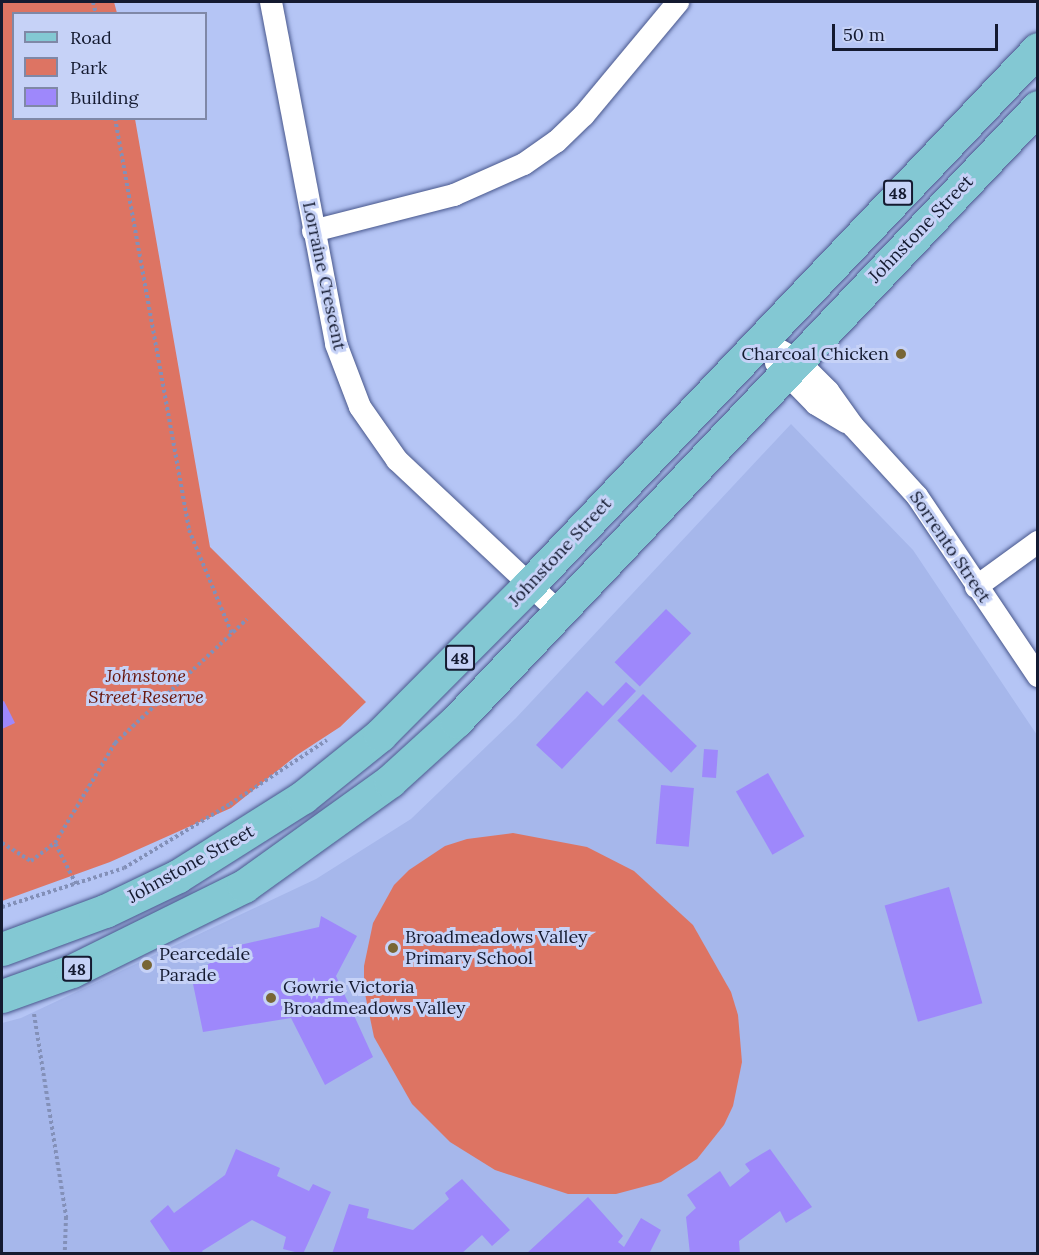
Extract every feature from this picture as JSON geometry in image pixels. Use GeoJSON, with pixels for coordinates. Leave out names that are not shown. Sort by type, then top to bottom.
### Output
{"type":"FeatureCollection","features":[{"type":"Feature","properties":{"kind":"main road","name":"Johnstone Street"},"geometry":{"type":"LineString","coordinates":[[2,949],[105,911],[178,876],[281,812],[380,735],[529,585],[760,339],[1038,49]]}},
{"type":"Feature","properties":{"kind":"main road","name":"Johnstone Street"},"geometry":{"type":"LineString","coordinates":[[15,992],[181,920],[244,886],[304,846],[390,781],[456,721],[1038,107]]}},
{"type":"Feature","properties":{"kind":"main road"},"geometry":{"type":"LineString","coordinates":[[281,812],[304,846]]}},
{"type":"Feature","properties":{"kind":"street","name":"Lorraine Crescent"},"geometry":{"type":"LineString","coordinates":[[271,2],[336,344],[360,406],[374,430],[404,466],[559,612]]}},
{"type":"Feature","properties":{"kind":"street"},"geometry":{"type":"LineString","coordinates":[[313,231],[454,195],[524,164],[556,142],[584,115],[675,3]]}},
{"type":"Feature","properties":{"kind":"street","name":"Sorrento Street"},"geometry":{"type":"LineString","coordinates":[[760,339],[790,368],[828,391],[852,426],[917,496],[976,587],[1038,676]]}},
{"type":"Feature","properties":{"kind":"street"},"geometry":{"type":"LineString","coordinates":[[976,587],[1038,542]]}},
{"type":"Feature","properties":{"kind":"path"},"geometry":{"type":"LineString","coordinates":[[115,120],[189,530],[232,634]]}},
{"type":"Feature","properties":{"kind":"path"},"geometry":{"type":"LineString","coordinates":[[2,843],[31,861],[55,843],[115,743],[247,619]]}},
{"type":"Feature","properties":{"kind":"path"},"geometry":{"type":"LineString","coordinates":[[2,907],[124,868],[230,804],[333,736]]}},
{"type":"Feature","properties":{"kind":"path"},"geometry":{"type":"LineString","coordinates":[[55,843],[76,884]]}},
{"type":"Feature","properties":{"kind":"path"},"geometry":{"type":"LineString","coordinates":[[15,992],[66,1217],[65,1254]]}},
{"type":"Feature","properties":{"kind":"shaded area"},"geometry":{"type":"Polygon","coordinates":[[[791,424],[913,550],[1037,735],[1037,1253],[2,1254],[2,1023],[21,1018],[316,879],[411,819],[516,718],[791,424]]]}},
{"type":"Feature","properties":{"kind":"green space","name":"Johnstone Street Reserve"},"geometry":{"type":"Polygon","coordinates":[[[2,2],[114,2],[117,12],[12,12],[12,120],[135,120],[210,547],[366,702],[340,727],[297,755],[231,808],[110,862],[2,901],[2,2]]]}},
{"type":"Feature","properties":{"kind":"green space"},"geometry":{"type":"Polygon","coordinates":[[[513,833],[587,847],[634,871],[693,925],[731,992],[738,1015],[742,1062],[733,1106],[724,1125],[697,1159],[661,1182],[616,1194],[568,1194],[495,1170],[450,1142],[412,1104],[374,1037],[364,989],[364,966],[373,923],[394,885],[409,870],[445,846],[467,839],[513,833]]]}},
{"type":"Feature","properties":{"kind":"building"},"geometry":{"type":"Polygon","coordinates":[[[666,609],[691,633],[640,687],[615,662],[666,609]]]}},
{"type":"Feature","properties":{"kind":"building"},"geometry":{"type":"Polygon","coordinates":[[[626,682],[636,691],[562,769],[536,745],[587,691],[603,706],[626,682]]]}},
{"type":"Feature","properties":{"kind":"building"},"geometry":{"type":"Polygon","coordinates":[[[643,694],[697,746],[671,773],[617,721],[643,694]]]}},
{"type":"Feature","properties":{"kind":"building"},"geometry":{"type":"Polygon","coordinates":[[[4,701],[15,723],[2,729],[2,702],[4,701]]]}},
{"type":"Feature","properties":{"kind":"building"},"geometry":{"type":"Polygon","coordinates":[[[704,749],[718,750],[716,778],[702,777],[704,749]]]}},
{"type":"Feature","properties":{"kind":"building"},"geometry":{"type":"Polygon","coordinates":[[[768,773],[804,836],[772,855],[736,791],[768,773]]]}},
{"type":"Feature","properties":{"kind":"building"},"geometry":{"type":"Polygon","coordinates":[[[661,785],[694,788],[689,847],[656,844],[661,785]]]}},
{"type":"Feature","properties":{"kind":"building"},"geometry":{"type":"Polygon","coordinates":[[[949,887],[982,1003],[918,1022],[885,905],[949,887]]]}},
{"type":"Feature","properties":{"kind":"building","name":"Gowrie Victoria Broadmeadows Valley"},"geometry":{"type":"Polygon","coordinates":[[[321,916],[357,936],[336,976],[373,1057],[325,1085],[291,1018],[203,1032],[192,979],[207,973],[205,966],[221,957],[218,950],[319,927],[321,916]]]}},
{"type":"Feature","properties":{"kind":"building"},"geometry":{"type":"Polygon","coordinates":[[[236,1149],[280,1168],[277,1176],[309,1191],[313,1184],[331,1192],[303,1254],[283,1249],[286,1237],[252,1220],[202,1251],[204,1254],[172,1254],[150,1221],[168,1205],[174,1213],[225,1175],[236,1149]]]}},
{"type":"Feature","properties":{"kind":"building"},"geometry":{"type":"Polygon","coordinates":[[[770,1149],[812,1207],[786,1223],[780,1211],[739,1241],[740,1254],[690,1254],[686,1217],[696,1208],[687,1195],[720,1171],[730,1187],[750,1171],[745,1164],[770,1149]]]}},
{"type":"Feature","properties":{"kind":"building"},"geometry":{"type":"Polygon","coordinates":[[[462,1179],[510,1230],[492,1246],[482,1235],[461,1254],[332,1254],[349,1204],[369,1209],[367,1218],[413,1230],[449,1199],[445,1193],[462,1179]]]}},
{"type":"Feature","properties":{"kind":"building"},"geometry":{"type":"Polygon","coordinates":[[[588,1197],[623,1236],[618,1242],[624,1247],[641,1218],[661,1230],[649,1254],[526,1254],[588,1197]]]}},
{"type":"Feature","properties":{"kind":"place","name":"Charcoal Chicken"},"geometry":{"type":"Point","coordinates":[901,354]}},
{"type":"Feature","properties":{"kind":"place","name":"Broadmeadows Valley Primary School"},"geometry":{"type":"Point","coordinates":[393,948]}},
{"type":"Feature","properties":{"kind":"place","name":"Pearcedale Parade"},"geometry":{"type":"Point","coordinates":[147,965]}},
{"type":"Feature","properties":{"kind":"place","name":"Gowrie Victoria Broadmeadows Valley"},"geometry":{"type":"Point","coordinates":[271,998]}}]}
